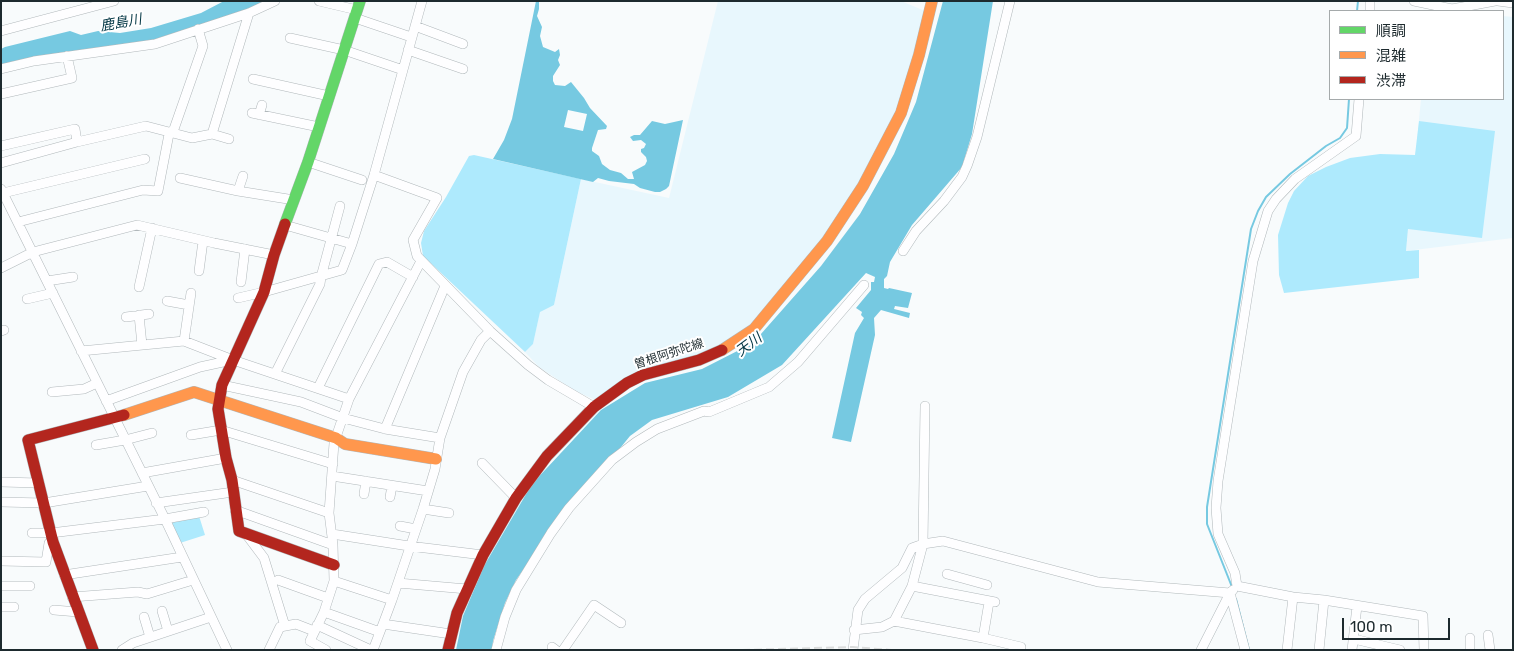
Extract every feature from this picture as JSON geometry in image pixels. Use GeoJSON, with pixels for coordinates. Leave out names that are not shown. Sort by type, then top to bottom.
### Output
{"type":"FeatureCollection","features":[{"type":"Feature","properties":{"kind":"street"},"geometry":{"type":"LineString","coordinates":[[1,31],[114,1]]}},
{"type":"Feature","properties":{"kind":"street"},"geometry":{"type":"LineString","coordinates":[[1,69],[34,61],[155,44],[249,13],[275,1]]}},
{"type":"Feature","properties":{"kind":"street"},"geometry":{"type":"LineString","coordinates":[[319,1],[357,10],[411,37]]}},
{"type":"Feature","properties":{"kind":"street"},"geometry":{"type":"LineString","coordinates":[[238,298],[342,270],[374,175],[422,1]]}},
{"type":"Feature","properties":{"kind":"street","name":"曽根阿弥陀線"},"geometry":{"type":"LineString","coordinates":[[448,650],[457,613],[482,555],[516,498],[547,456],[594,407],[627,383],[643,375],[699,360],[722,350],[754,329],[827,241],[863,186],[888,140],[909,90],[932,1]]}},
{"type":"Feature","properties":{"kind":"street"},"geometry":{"type":"LineString","coordinates":[[903,251],[916,231],[962,177],[967,166],[977,137],[1010,1]]}},
{"type":"Feature","properties":{"kind":"street"},"geometry":{"type":"LineString","coordinates":[[1414,1],[1452,9],[1496,1],[1513,3]]}},
{"type":"Feature","properties":{"kind":"street"},"geometry":{"type":"LineString","coordinates":[[334,565],[239,531],[233,486],[226,458],[218,409],[222,385],[264,292],[274,255],[308,162],[357,10]]}},
{"type":"Feature","properties":{"kind":"street"},"geometry":{"type":"LineString","coordinates":[[212,134],[249,13]]}},
{"type":"Feature","properties":{"kind":"street"},"geometry":{"type":"LineString","coordinates":[[415,26],[463,44]]}},
{"type":"Feature","properties":{"kind":"street"},"geometry":{"type":"LineString","coordinates":[[18,222],[74,211],[143,190],[158,191],[169,134],[174,128],[203,46],[198,29]]}},
{"type":"Feature","properties":{"kind":"street"},"geometry":{"type":"LineString","coordinates":[[290,38],[344,50],[403,70]]}},
{"type":"Feature","properties":{"kind":"street"},"geometry":{"type":"LineString","coordinates":[[408,50],[458,66]]}},
{"type":"Feature","properties":{"kind":"street"},"geometry":{"type":"LineString","coordinates":[[1,94],[72,78],[67,56]]}},
{"type":"Feature","properties":{"kind":"street"},"geometry":{"type":"LineString","coordinates":[[253,79],[329,96]]}},
{"type":"Feature","properties":{"kind":"street"},"geometry":{"type":"LineString","coordinates":[[1237,586],[1235,573],[1218,534],[1216,508],[1218,481],[1253,261],[1268,211],[1276,199],[1295,179],[1356,136],[1359,100]]}},
{"type":"Feature","properties":{"kind":"street"},"geometry":{"type":"LineString","coordinates":[[262,105],[256,114],[279,122],[319,127]]}},
{"type":"Feature","properties":{"kind":"street"},"geometry":{"type":"LineString","coordinates":[[1,163],[77,142],[146,126],[172,131],[192,138],[212,134],[229,139]]}},
{"type":"Feature","properties":{"kind":"street"},"geometry":{"type":"LineString","coordinates":[[1,146],[75,129],[77,142]]}},
{"type":"Feature","properties":{"kind":"street"},"geometry":{"type":"LineString","coordinates":[[145,159],[2,191],[165,519],[227,650]]}},
{"type":"Feature","properties":{"kind":"street"},"geometry":{"type":"LineString","coordinates":[[308,162],[362,180]]}},
{"type":"Feature","properties":{"kind":"street"},"geometry":{"type":"LineString","coordinates":[[374,175],[437,198],[413,240],[417,256],[445,286],[528,365],[548,380],[594,407]]}},
{"type":"Feature","properties":{"kind":"street"},"geometry":{"type":"LineString","coordinates":[[238,191],[243,176]]}},
{"type":"Feature","properties":{"kind":"street"},"geometry":{"type":"LineString","coordinates":[[180,178],[203,179],[238,191],[294,200]]}},
{"type":"Feature","properties":{"kind":"street"},"geometry":{"type":"LineString","coordinates":[[276,374],[320,284],[340,206]]}},
{"type":"Feature","properties":{"kind":"street"},"geometry":{"type":"LineString","coordinates":[[2,266],[33,252],[137,225],[203,241],[274,255]]}},
{"type":"Feature","properties":{"kind":"street"},"geometry":{"type":"LineString","coordinates":[[285,225],[352,244]]}},
{"type":"Feature","properties":{"kind":"street"},"geometry":{"type":"LineString","coordinates":[[139,287],[152,228]]}},
{"type":"Feature","properties":{"kind":"street"},"geometry":{"type":"LineString","coordinates":[[199,271],[203,241]]}},
{"type":"Feature","properties":{"kind":"street"},"geometry":{"type":"LineString","coordinates":[[241,282],[245,249]]}},
{"type":"Feature","properties":{"kind":"street"},"geometry":{"type":"LineString","coordinates":[[326,650],[310,641],[324,612],[334,581],[334,545],[329,513],[336,438],[349,399],[422,261]]}},
{"type":"Feature","properties":{"kind":"street"},"geometry":{"type":"LineString","coordinates":[[318,388],[379,264],[387,262],[413,276]]}},
{"type":"Feature","properties":{"kind":"street"},"geometry":{"type":"LineString","coordinates":[[47,281],[73,277]]}},
{"type":"Feature","properties":{"kind":"street"},"geometry":{"type":"LineString","coordinates":[[496,650],[505,617],[516,590],[551,533],[612,460],[657,429],[704,411],[709,412],[769,387],[798,362],[864,285]]}},
{"type":"Feature","properties":{"kind":"street"},"geometry":{"type":"LineString","coordinates":[[385,429],[445,286]]}},
{"type":"Feature","properties":{"kind":"street"},"geometry":{"type":"LineString","coordinates":[[27,299],[53,293]]}},
{"type":"Feature","properties":{"kind":"street"},"geometry":{"type":"LineString","coordinates":[[184,341],[191,294]]}},
{"type":"Feature","properties":{"kind":"street"},"geometry":{"type":"LineString","coordinates":[[167,301],[189,305]]}},
{"type":"Feature","properties":{"kind":"street"},"geometry":{"type":"LineString","coordinates":[[126,317],[148,314]]}},
{"type":"Feature","properties":{"kind":"street"},"geometry":{"type":"LineString","coordinates":[[139,316],[142,345]]}},
{"type":"Feature","properties":{"kind":"street"},"geometry":{"type":"LineString","coordinates":[[269,650],[280,626],[296,624],[315,628],[372,650],[392,600],[423,508],[435,469],[440,438],[463,372],[481,340],[490,330]]}},
{"type":"Feature","properties":{"kind":"street"},"geometry":{"type":"LineString","coordinates":[[81,351],[184,341],[232,360],[349,399]]}},
{"type":"Feature","properties":{"kind":"street"},"geometry":{"type":"LineString","coordinates":[[106,402],[200,367],[232,360]]}},
{"type":"Feature","properties":{"kind":"street"},"geometry":{"type":"LineString","coordinates":[[52,392],[68,386],[84,389],[97,383]]}},
{"type":"Feature","properties":{"kind":"street"},"geometry":{"type":"LineString","coordinates":[[222,385],[301,402],[343,418],[385,429],[440,438]]}},
{"type":"Feature","properties":{"kind":"street"},"geometry":{"type":"LineString","coordinates":[[93,650],[64,576],[52,537],[28,440],[114,418],[194,392],[336,438],[345,444],[436,459]]}},
{"type":"Feature","properties":{"kind":"street"},"geometry":{"type":"LineString","coordinates":[[854,630],[882,627],[894,621],[912,586],[923,544],[926,406]]}},
{"type":"Feature","properties":{"kind":"street"},"geometry":{"type":"LineString","coordinates":[[191,435],[221,430],[333,464]]}},
{"type":"Feature","properties":{"kind":"street"},"geometry":{"type":"LineString","coordinates":[[96,446],[152,432]]}},
{"type":"Feature","properties":{"kind":"street"},"geometry":{"type":"LineString","coordinates":[[142,473],[226,458]]}},
{"type":"Feature","properties":{"kind":"street"},"geometry":{"type":"LineString","coordinates":[[482,463],[516,498]]}},
{"type":"Feature","properties":{"kind":"street"},"geometry":{"type":"LineString","coordinates":[[332,476],[428,491]]}},
{"type":"Feature","properties":{"kind":"street"},"geometry":{"type":"LineString","coordinates":[[364,494],[366,481]]}},
{"type":"Feature","properties":{"kind":"street"},"geometry":{"type":"LineString","coordinates":[[1,482],[39,483]]}},
{"type":"Feature","properties":{"kind":"street"},"geometry":{"type":"LineString","coordinates":[[1,502],[44,503],[148,486]]}},
{"type":"Feature","properties":{"kind":"street"},"geometry":{"type":"LineString","coordinates":[[156,503],[233,486],[329,513]]}},
{"type":"Feature","properties":{"kind":"street"},"geometry":{"type":"LineString","coordinates":[[390,497],[392,486]]}},
{"type":"Feature","properties":{"kind":"street"},"geometry":{"type":"LineString","coordinates":[[423,508],[449,514]]}},
{"type":"Feature","properties":{"kind":"street"},"geometry":{"type":"LineString","coordinates":[[236,510],[334,545]]}},
{"type":"Feature","properties":{"kind":"street"},"geometry":{"type":"LineString","coordinates":[[32,533],[52,537],[204,512]]}},
{"type":"Feature","properties":{"kind":"street"},"geometry":{"type":"LineString","coordinates":[[400,526],[416,529]]}},
{"type":"Feature","properties":{"kind":"street"},"geometry":{"type":"LineString","coordinates":[[246,533],[264,558],[285,626]]}},
{"type":"Feature","properties":{"kind":"street"},"geometry":{"type":"LineString","coordinates":[[332,534],[482,555]]}},
{"type":"Feature","properties":{"kind":"street"},"geometry":{"type":"LineString","coordinates":[[1,561],[46,562],[49,543],[52,537]]}},
{"type":"Feature","properties":{"kind":"street"},"geometry":{"type":"LineString","coordinates":[[853,650],[858,610],[865,599],[902,568],[912,548],[923,544],[943,541],[1098,582],[1230,593]]}},
{"type":"Feature","properties":{"kind":"street"},"geometry":{"type":"LineString","coordinates":[[64,576],[182,557]]}},
{"type":"Feature","properties":{"kind":"street"},"geometry":{"type":"LineString","coordinates":[[947,574],[987,585]]}},
{"type":"Feature","properties":{"kind":"street"},"geometry":{"type":"LineString","coordinates":[[72,597],[138,592],[147,594],[194,580]]}},
{"type":"Feature","properties":{"kind":"street"},"geometry":{"type":"LineString","coordinates":[[278,580],[328,598]]}},
{"type":"Feature","properties":{"kind":"street"},"geometry":{"type":"LineString","coordinates":[[334,581],[392,600]]}},
{"type":"Feature","properties":{"kind":"street"},"geometry":{"type":"LineString","coordinates":[[964,597],[969,581]]}},
{"type":"Feature","properties":{"kind":"street"},"geometry":{"type":"LineString","coordinates":[[398,583],[467,589]]}},
{"type":"Feature","properties":{"kind":"street"},"geometry":{"type":"LineString","coordinates":[[1,586],[12,589],[30,586]]}},
{"type":"Feature","properties":{"kind":"street"},"geometry":{"type":"LineString","coordinates":[[912,586],[992,602],[983,638]]}},
{"type":"Feature","properties":{"kind":"street"},"geometry":{"type":"LineString","coordinates":[[1201,650],[1230,593],[1237,586]]}},
{"type":"Feature","properties":{"kind":"street"},"geometry":{"type":"LineString","coordinates":[[1237,586],[1293,597],[1324,600],[1423,616],[1424,650]]}},
{"type":"Feature","properties":{"kind":"street"},"geometry":{"type":"LineString","coordinates":[[1230,593],[1245,650]]}},
{"type":"Feature","properties":{"kind":"street"},"geometry":{"type":"LineString","coordinates":[[1287,650],[1293,597]]}},
{"type":"Feature","properties":{"kind":"street"},"geometry":{"type":"LineString","coordinates":[[1319,650],[1324,600]]}},
{"type":"Feature","properties":{"kind":"street"},"geometry":{"type":"LineString","coordinates":[[563,650],[594,605],[621,623]]}},
{"type":"Feature","properties":{"kind":"street"},"geometry":{"type":"LineString","coordinates":[[1352,650],[1357,606]]}},
{"type":"Feature","properties":{"kind":"street"},"geometry":{"type":"LineString","coordinates":[[1,607],[14,607]]}},
{"type":"Feature","properties":{"kind":"street"},"geometry":{"type":"LineString","coordinates":[[54,610],[78,612]]}},
{"type":"Feature","properties":{"kind":"street"},"geometry":{"type":"LineString","coordinates":[[162,611],[168,631]]}},
{"type":"Feature","properties":{"kind":"street"},"geometry":{"type":"LineString","coordinates":[[324,612],[381,628],[451,634]]}},
{"type":"Feature","properties":{"kind":"street"},"geometry":{"type":"LineString","coordinates":[[144,616],[150,637]]}},
{"type":"Feature","properties":{"kind":"street"},"geometry":{"type":"LineString","coordinates":[[122,650],[133,643],[211,617]]}},
{"type":"Feature","properties":{"kind":"street"},"geometry":{"type":"LineString","coordinates":[[894,621],[1022,647]]}},
{"type":"Feature","properties":{"kind":"street"},"geometry":{"type":"LineString","coordinates":[[1488,635],[1490,650]]}},
{"type":"Feature","properties":{"kind":"street"},"geometry":{"type":"LineString","coordinates":[[1470,638],[1470,650]]}},
{"type":"Feature","properties":{"kind":"street"},"geometry":{"type":"LineString","coordinates":[[1354,639],[1400,650]]}},
{"type":"Feature","properties":{"kind":"shaded area"},"geometry":{"type":"Polygon","coordinates":[[[224,1],[267,1],[249,10],[149,42],[48,55],[1,65],[1,49],[5,47],[70,31],[81,35],[98,31],[120,33],[151,28],[201,13],[224,1]]]}},
{"type":"Feature","properties":{"kind":"shaded area"},"geometry":{"type":"Polygon","coordinates":[[[536,1],[539,1],[537,16],[542,27],[540,36],[543,47],[555,52],[559,49],[560,55],[558,60],[560,65],[553,76],[555,85],[565,86],[571,82],[590,108],[607,126],[606,129],[598,130],[592,148],[592,151],[599,156],[602,164],[610,170],[621,173],[628,179],[634,179],[632,172],[645,165],[647,161],[641,152],[641,149],[646,144],[641,140],[633,141],[630,137],[640,135],[652,121],[665,124],[683,120],[669,186],[660,192],[655,192],[640,188],[634,184],[598,178],[593,182],[493,159],[504,140],[512,119],[536,1]],[[568,110],[564,127],[583,131],[587,114],[568,110]]]}},
{"type":"Feature","properties":{"kind":"shaded area"},"geometry":{"type":"Polygon","coordinates":[[[718,1],[901,1],[925,11],[906,84],[888,128],[867,171],[833,226],[804,262],[743,333],[703,355],[638,374],[598,401],[575,391],[539,367],[525,352],[533,344],[540,311],[554,305],[581,179],[669,198],[718,1]]]}},
{"type":"Feature","properties":{"kind":"shaded area"},"geometry":{"type":"Polygon","coordinates":[[[943,1],[993,1],[972,134],[962,167],[912,225],[890,262],[887,276],[884,279],[884,288],[912,293],[908,308],[895,306],[894,309],[910,313],[909,318],[881,310],[874,318],[875,335],[851,442],[832,438],[855,333],[864,318],[861,315],[862,312],[856,308],[871,290],[871,282],[874,282],[875,277],[866,273],[782,365],[728,397],[652,420],[630,436],[537,550],[516,580],[505,603],[492,650],[456,650],[463,616],[484,566],[532,484],[601,410],[645,383],[702,369],[753,343],[821,266],[860,214],[894,154],[916,102],[943,1]]]}},
{"type":"Feature","properties":{"kind":"shaded area"},"geometry":{"type":"Polygon","coordinates":[[[1504,16],[1513,17],[1513,238],[1406,251],[1421,100],[1504,100],[1504,16]]]}},
{"type":"Feature","properties":{"kind":"shaded area"},"geometry":{"type":"Polygon","coordinates":[[[1419,121],[1495,131],[1482,238],[1408,229],[1406,251],[1419,250],[1419,278],[1284,293],[1279,275],[1278,235],[1288,203],[1294,191],[1308,176],[1350,158],[1380,154],[1415,155],[1419,121]]]}},
{"type":"Feature","properties":{"kind":"shaded area"},"geometry":{"type":"Polygon","coordinates":[[[474,155],[581,179],[554,305],[540,312],[533,344],[525,352],[423,256],[421,243],[424,231],[469,156],[474,155]]]}},
{"type":"Feature","properties":{"kind":"shaded area"},"geometry":{"type":"Polygon","coordinates":[[[199,516],[205,535],[180,543],[171,521],[199,516]]]}},
{"type":"Feature","properties":{"kind":"waterway"},"geometry":{"type":"LineString","coordinates":[[1357,10],[1358,1]]}},
{"type":"Feature","properties":{"kind":"waterway"},"geometry":{"type":"LineString","coordinates":[[1232,587],[1207,524],[1207,507],[1251,229],[1266,197],[1290,174],[1326,146],[1340,138],[1347,128],[1349,100]]}},
{"type":"Feature","properties":{"kind":"waterway"},"geometry":{"type":"LineString","coordinates":[[1236,599],[1249,650]]}},
{"type":"Feature","properties":{"kind":"railway"},"geometry":{"type":"LineString","coordinates":[[742,650],[853,647],[891,650]]}},
{"type":"Feature","properties":{"kind":"traffic: fast"},"geometry":{"type":"LineString","coordinates":[[285,224],[308,162],[360,1]]}},
{"type":"Feature","properties":{"kind":"traffic: slow"},"geometry":{"type":"LineString","coordinates":[[722,350],[754,329],[827,241],[863,186],[901,113],[919,55],[932,1]]}},
{"type":"Feature","properties":{"kind":"traffic: slow"},"geometry":{"type":"LineString","coordinates":[[124,415],[194,392],[336,438],[345,444],[436,459]]}},
{"type":"Feature","properties":{"kind":"traffic: jam"},"geometry":{"type":"LineString","coordinates":[[285,224],[264,292],[222,385],[218,409],[226,458],[232,480],[239,531],[334,565]]}},
{"type":"Feature","properties":{"kind":"traffic: jam"},"geometry":{"type":"LineString","coordinates":[[448,650],[457,613],[483,555],[516,498],[547,456],[594,407],[627,383],[643,375],[699,360],[722,350]]}},
{"type":"Feature","properties":{"kind":"traffic: jam"},"geometry":{"type":"LineString","coordinates":[[93,650],[53,542],[28,440],[124,415]]}},
{"type":"Feature","properties":{"kind":"water label","name":"鹿島川"},"geometry":{"type":"Point","coordinates":[121,23]}},
{"type":"Feature","properties":{"kind":"water label","name":"天川"},"geometry":{"type":"Point","coordinates":[749,345]}}]}
